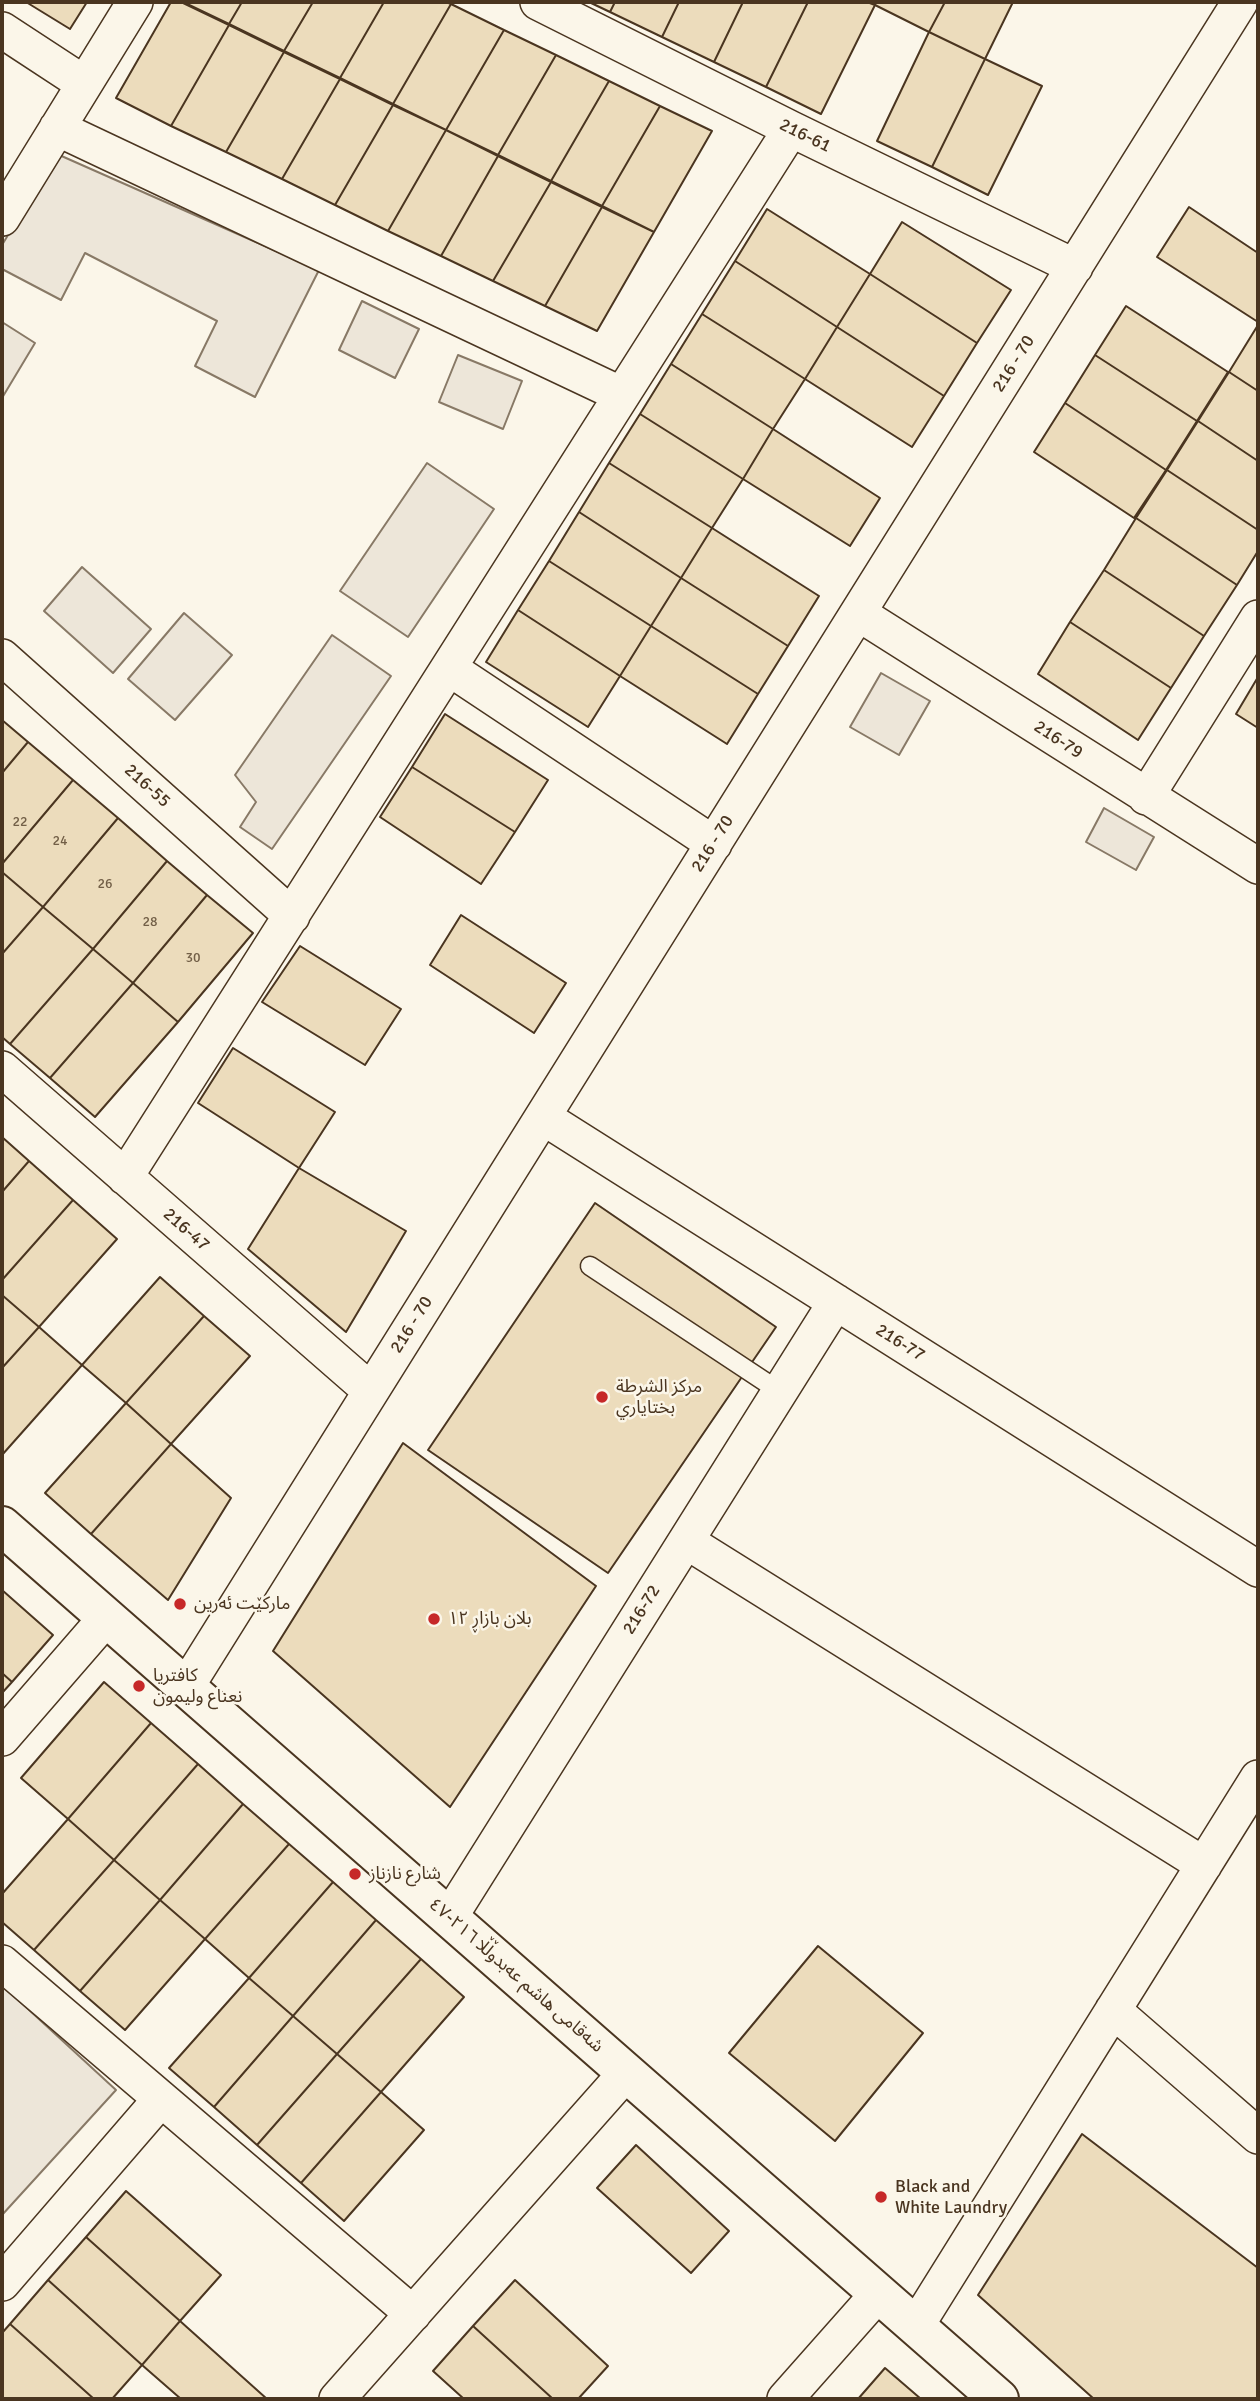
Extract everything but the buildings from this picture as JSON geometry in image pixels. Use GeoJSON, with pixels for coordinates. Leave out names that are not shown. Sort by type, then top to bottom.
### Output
{"type":"FeatureCollection","features":[{"type":"Feature","properties":{"kind":"street"},"geometry":{"type":"LineString","coordinates":[[2,218],[135,2]]}},
{"type":"Feature","properties":{"kind":"street","name":"216-61"},"geometry":{"type":"LineString","coordinates":[[538,2],[1075,267]]}},
{"type":"Feature","properties":{"kind":"street","name":"216 - 70"},"geometry":{"type":"LineString","coordinates":[[186,1687],[1240,2]]}},
{"type":"Feature","properties":{"kind":"street"},"geometry":{"type":"LineString","coordinates":[[2,30],[83,83]]}},
{"type":"Feature","properties":{"kind":"street"},"geometry":{"type":"LineString","coordinates":[[57,128],[622,395]]}},
{"type":"Feature","properties":{"kind":"street"},"geometry":{"type":"LineString","coordinates":[[125,1177],[791,129]]}},
{"type":"Feature","properties":{"kind":"street","name":"216-79"},"geometry":{"type":"LineString","coordinates":[[858,613],[1258,866]]}},
{"type":"Feature","properties":{"kind":"street"},"geometry":{"type":"LineString","coordinates":[[1146,797],[1258,618]]}},
{"type":"Feature","properties":{"kind":"street","name":"216-55"},"geometry":{"type":"LineString","coordinates":[[2,657],[292,916]]}},
{"type":"Feature","properties":{"kind":"street"},"geometry":{"type":"LineString","coordinates":[[449,668],[714,844]]}},
{"type":"Feature","properties":{"kind":"street","name":"216-47"},"geometry":{"type":"LineString","coordinates":[[2,1069],[371,1391]]}},
{"type":"Feature","properties":{"kind":"street","name":"216-77"},"geometry":{"type":"LineString","coordinates":[[542,1117],[1258,1569]]}},
{"type":"Feature","properties":{"kind":"street","name":"216-72"},"geometry":{"type":"LineString","coordinates":[[449,1917],[835,1302]]}},
{"type":"Feature","properties":{"kind":"street","name":"شەقامی هاشم عەبدوڵڵا ٢١٦-٤٧"},"geometry":{"type":"LineString","coordinates":[[2,1526],[999,2399]]}},
{"type":"Feature","properties":{"kind":"street"},"geometry":{"type":"LineString","coordinates":[[685,1541],[1204,1865]]}},
{"type":"Feature","properties":{"kind":"street"},"geometry":{"type":"LineString","coordinates":[[2,1738],[107,1617]]}},
{"type":"Feature","properties":{"kind":"street"},"geometry":{"type":"LineString","coordinates":[[916,2326],[1258,1778]]}},
{"type":"Feature","properties":{"kind":"street"},"geometry":{"type":"LineString","coordinates":[[2,1963],[412,2314]]}},
{"type":"Feature","properties":{"kind":"street"},"geometry":{"type":"LineString","coordinates":[[1114,2010],[1258,2136]]}},
{"type":"Feature","properties":{"kind":"street"},"geometry":{"type":"LineString","coordinates":[[337,2399],[626,2073]]}},
{"type":"Feature","properties":{"kind":"street"},"geometry":{"type":"LineString","coordinates":[[2,2283],[162,2099]]}},
{"type":"Feature","properties":{"kind":"street"},"geometry":{"type":"LineString","coordinates":[[785,2399],[878,2294]]}},
{"type":"Feature","properties":{"kind":"lane"},"geometry":{"type":"LineString","coordinates":[[590,1266],[779,1391]]}},
{"type":"Feature","properties":{"kind":"shaded area"},"geometry":{"type":"Polygon","coordinates":[[[57,154],[319,270],[255,397],[195,366],[217,321],[85,253],[61,300],[2,269],[2,245],[57,154]]]}},
{"type":"Feature","properties":{"kind":"shaded area"},"geometry":{"type":"Polygon","coordinates":[[[362,301],[419,329],[395,378],[339,350],[362,301]]]}},
{"type":"Feature","properties":{"kind":"shaded area"},"geometry":{"type":"Polygon","coordinates":[[[2,322],[35,343],[2,398],[2,322]]]}},
{"type":"Feature","properties":{"kind":"shaded area"},"geometry":{"type":"Polygon","coordinates":[[[458,355],[522,381],[503,429],[439,402],[458,355]]]}},
{"type":"Feature","properties":{"kind":"shaded area"},"geometry":{"type":"Polygon","coordinates":[[[427,463],[494,509],[408,637],[340,591],[427,463]]]}},
{"type":"Feature","properties":{"kind":"shaded area"},"geometry":{"type":"Polygon","coordinates":[[[82,567],[151,629],[113,673],[44,611],[82,567]]]}},
{"type":"Feature","properties":{"kind":"shaded area"},"geometry":{"type":"Polygon","coordinates":[[[184,613],[232,655],[175,720],[128,679],[184,613]]]}},
{"type":"Feature","properties":{"kind":"shaded area"},"geometry":{"type":"Polygon","coordinates":[[[332,635],[391,676],[272,849],[240,827],[256,802],[235,775],[332,635]]]}},
{"type":"Feature","properties":{"kind":"shaded area"},"geometry":{"type":"Polygon","coordinates":[[[881,673],[930,701],[899,755],[850,727],[881,673]]]}},
{"type":"Feature","properties":{"kind":"shaded area"},"geometry":{"type":"Polygon","coordinates":[[[1104,808],[1154,837],[1136,870],[1086,842],[1104,808]]]}},
{"type":"Feature","properties":{"kind":"shaded area"},"geometry":{"type":"Polygon","coordinates":[[[2,1985],[116,2090],[2,2215],[2,1985]]]}},
{"type":"Feature","properties":{"kind":"place","name":"مركز الشرطة بختاياري"},"geometry":{"type":"Point","coordinates":[602,1397]}},
{"type":"Feature","properties":{"kind":"place","name":"مارکێت ئەرین"},"geometry":{"type":"Point","coordinates":[180,1604]}},
{"type":"Feature","properties":{"kind":"place","name":"بلان بازاڕ ١٢"},"geometry":{"type":"Point","coordinates":[434,1619]}},
{"type":"Feature","properties":{"kind":"place","name":"كافتريا نعناع وليمون"},"geometry":{"type":"Point","coordinates":[139,1686]}},
{"type":"Feature","properties":{"kind":"place","name":"شارع نازناز"},"geometry":{"type":"Point","coordinates":[355,1874]}},
{"type":"Feature","properties":{"kind":"place","name":"Black and White Laundry"},"geometry":{"type":"Point","coordinates":[881,2197]}}]}
